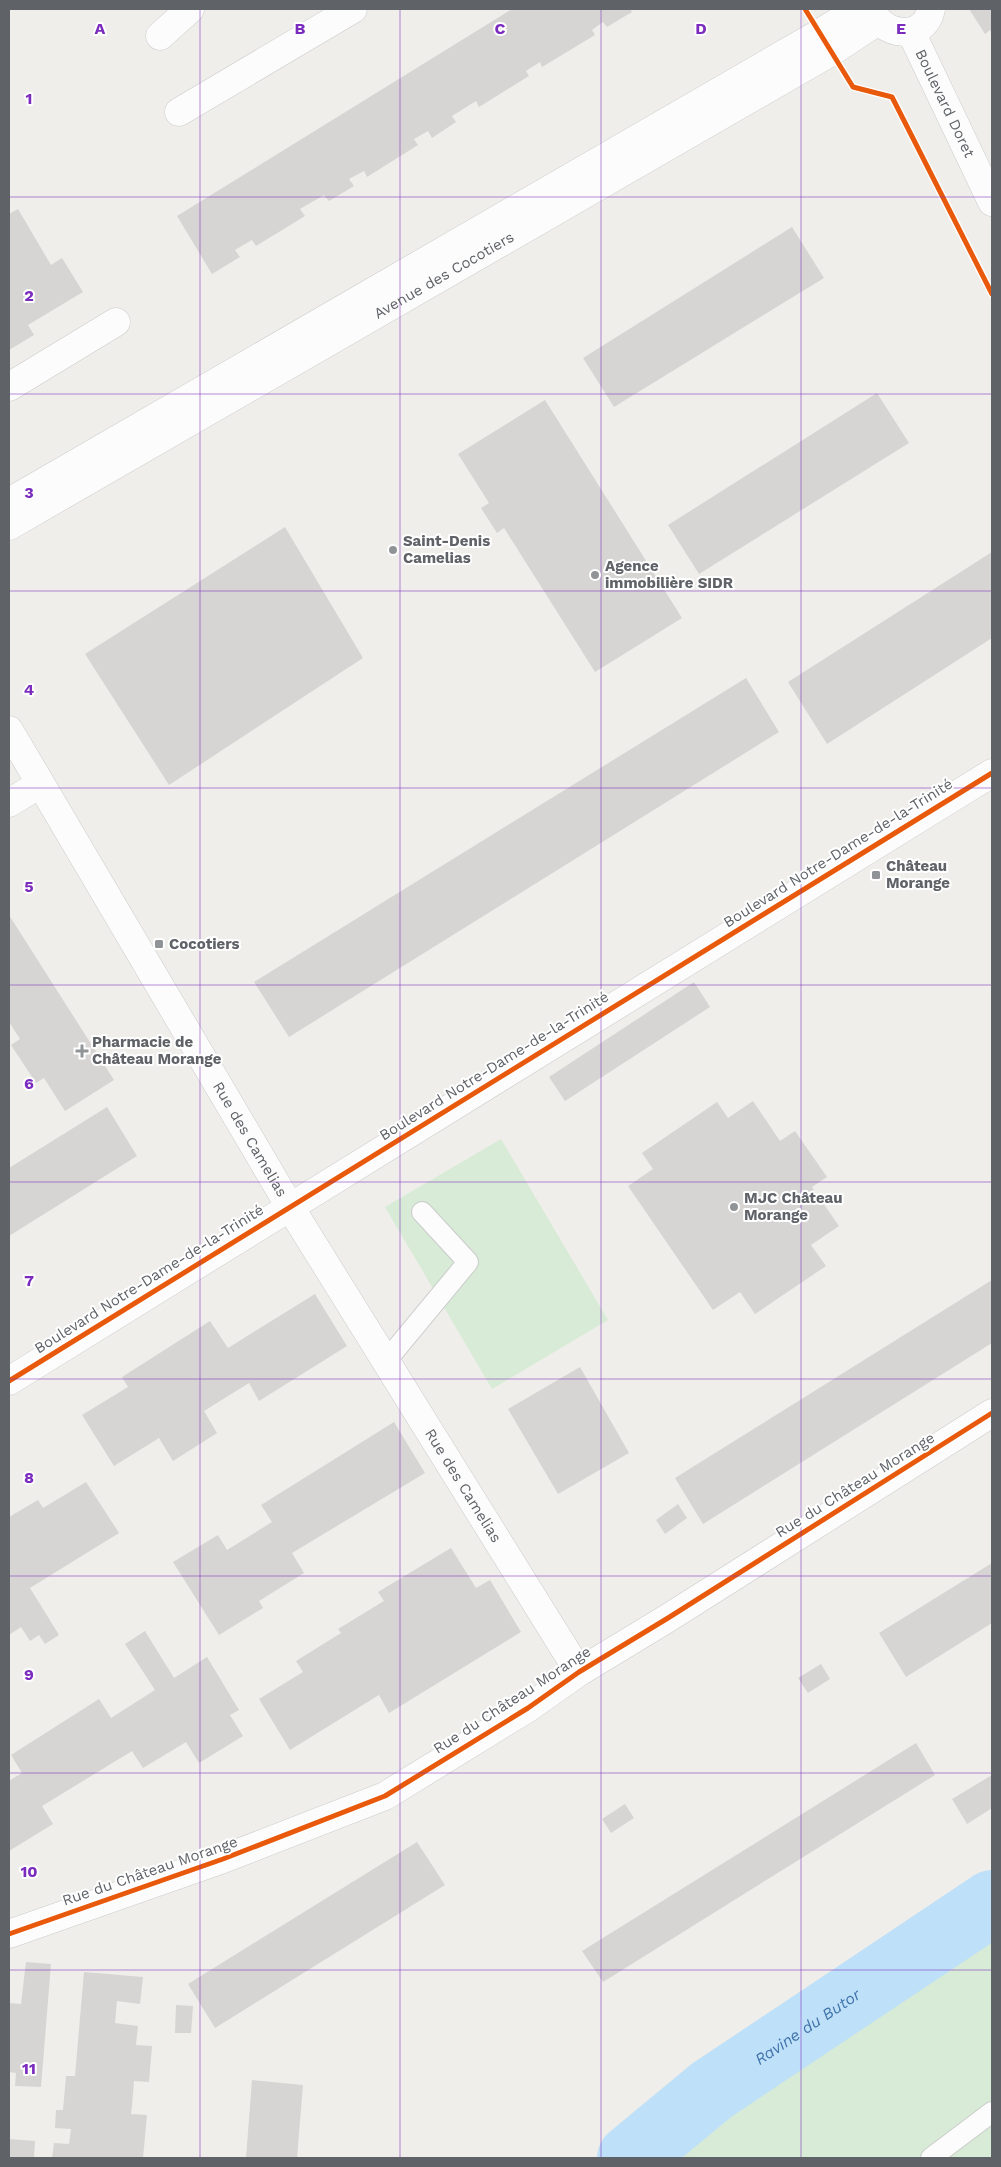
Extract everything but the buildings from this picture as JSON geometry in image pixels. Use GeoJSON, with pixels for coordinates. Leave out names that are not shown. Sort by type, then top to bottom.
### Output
{"type":"FeatureCollection","features":[{"type":"Feature","properties":{"kind":"street"},"geometry":{"type":"LineString","coordinates":[[160,36],[190,9]]}},
{"type":"Feature","properties":{"kind":"street"},"geometry":{"type":"LineString","coordinates":[[179,112],[353,9]]}},
{"type":"Feature","properties":{"kind":"street"},"geometry":{"type":"LineString","coordinates":[[869,13],[888,29],[900,33],[911,32],[922,25],[930,16],[931,9]]}},
{"type":"Feature","properties":{"kind":"street","name":"Avenue des Cocotiers"},"geometry":{"type":"LineString","coordinates":[[9,502],[820,33],[869,13]]}},
{"type":"Feature","properties":{"kind":"street","name":"Avenue des Cocotiers"},"geometry":{"type":"LineString","coordinates":[[9,526],[831,52],[869,13]]}},
{"type":"Feature","properties":{"kind":"street","name":"Boulevard Doret"},"geometry":{"type":"LineString","coordinates":[[911,32],[992,202]]}},
{"type":"Feature","properties":{"kind":"street"},"geometry":{"type":"LineString","coordinates":[[9,387],[116,322]]}},
{"type":"Feature","properties":{"kind":"street","name":"Rue des Camelias"},"geometry":{"type":"LineString","coordinates":[[9,730],[290,1207],[579,1672]]}},
{"type":"Feature","properties":{"kind":"street","name":"Boulevard Notre-Dame-de-la-Trinité"},"geometry":{"type":"LineString","coordinates":[[9,1381],[992,773]]}},
{"type":"Feature","properties":{"kind":"street"},"geometry":{"type":"LineString","coordinates":[[9,804],[40,784]]}},
{"type":"Feature","properties":{"kind":"street","name":"Rue du Château Morange"},"geometry":{"type":"LineString","coordinates":[[9,1934],[223,1859],[385,1796],[528,1708],[579,1672],[676,1613],[992,1413]]}},
{"type":"Feature","properties":{"kind":"lane"},"geometry":{"type":"LineString","coordinates":[[386,1361],[468,1262],[422,1212]]}},
{"type":"Feature","properties":{"kind":"lane"},"geometry":{"type":"LineString","coordinates":[[931,2158],[992,2112]]}},
{"type":"Feature","properties":{"kind":"green space"},"geometry":{"type":"Polygon","coordinates":[[[501,1139],[608,1320],[492,1389],[385,1207],[501,1139]]]}},
{"type":"Feature","properties":{"kind":"green space"},"geometry":{"type":"Polygon","coordinates":[[[992,1903],[992,2158],[630,2158],[712,2090],[992,1903]]]}},
{"type":"Feature","properties":{"kind":"waterway","name":"Ravine du Butor"},"geometry":{"type":"LineString","coordinates":[[630,2158],[712,2090],[992,1903]]}},
{"type":"Feature","properties":{"kind":"cycle path"},"geometry":{"type":"LineString","coordinates":[[805,9],[853,87],[892,97],[992,294]]}},
{"type":"Feature","properties":{"kind":"cycle path"},"geometry":{"type":"LineString","coordinates":[[9,1381],[992,773]]}},
{"type":"Feature","properties":{"kind":"cycle path"},"geometry":{"type":"LineString","coordinates":[[9,1934],[223,1859],[385,1796],[528,1708],[579,1672],[668,1618],[992,1413]]}},
{"type":"Feature","properties":{"kind":"place","name":"Saint-Denis Camelias"},"geometry":{"type":"Point","coordinates":[393,550]}},
{"type":"Feature","properties":{"kind":"place","name":"Agence immobilière SIDR"},"geometry":{"type":"Point","coordinates":[595,575]}},
{"type":"Feature","properties":{"kind":"place","name":"Château Morange"},"geometry":{"type":"Point","coordinates":[876,875]}},
{"type":"Feature","properties":{"kind":"place","name":"Cocotiers"},"geometry":{"type":"Point","coordinates":[159,944]}},
{"type":"Feature","properties":{"kind":"place","name":"Pharmacie de Château Morange"},"geometry":{"type":"Point","coordinates":[82,1051]}},
{"type":"Feature","properties":{"kind":"place","name":"MJC Château Morange"},"geometry":{"type":"Point","coordinates":[734,1207]}}]}
